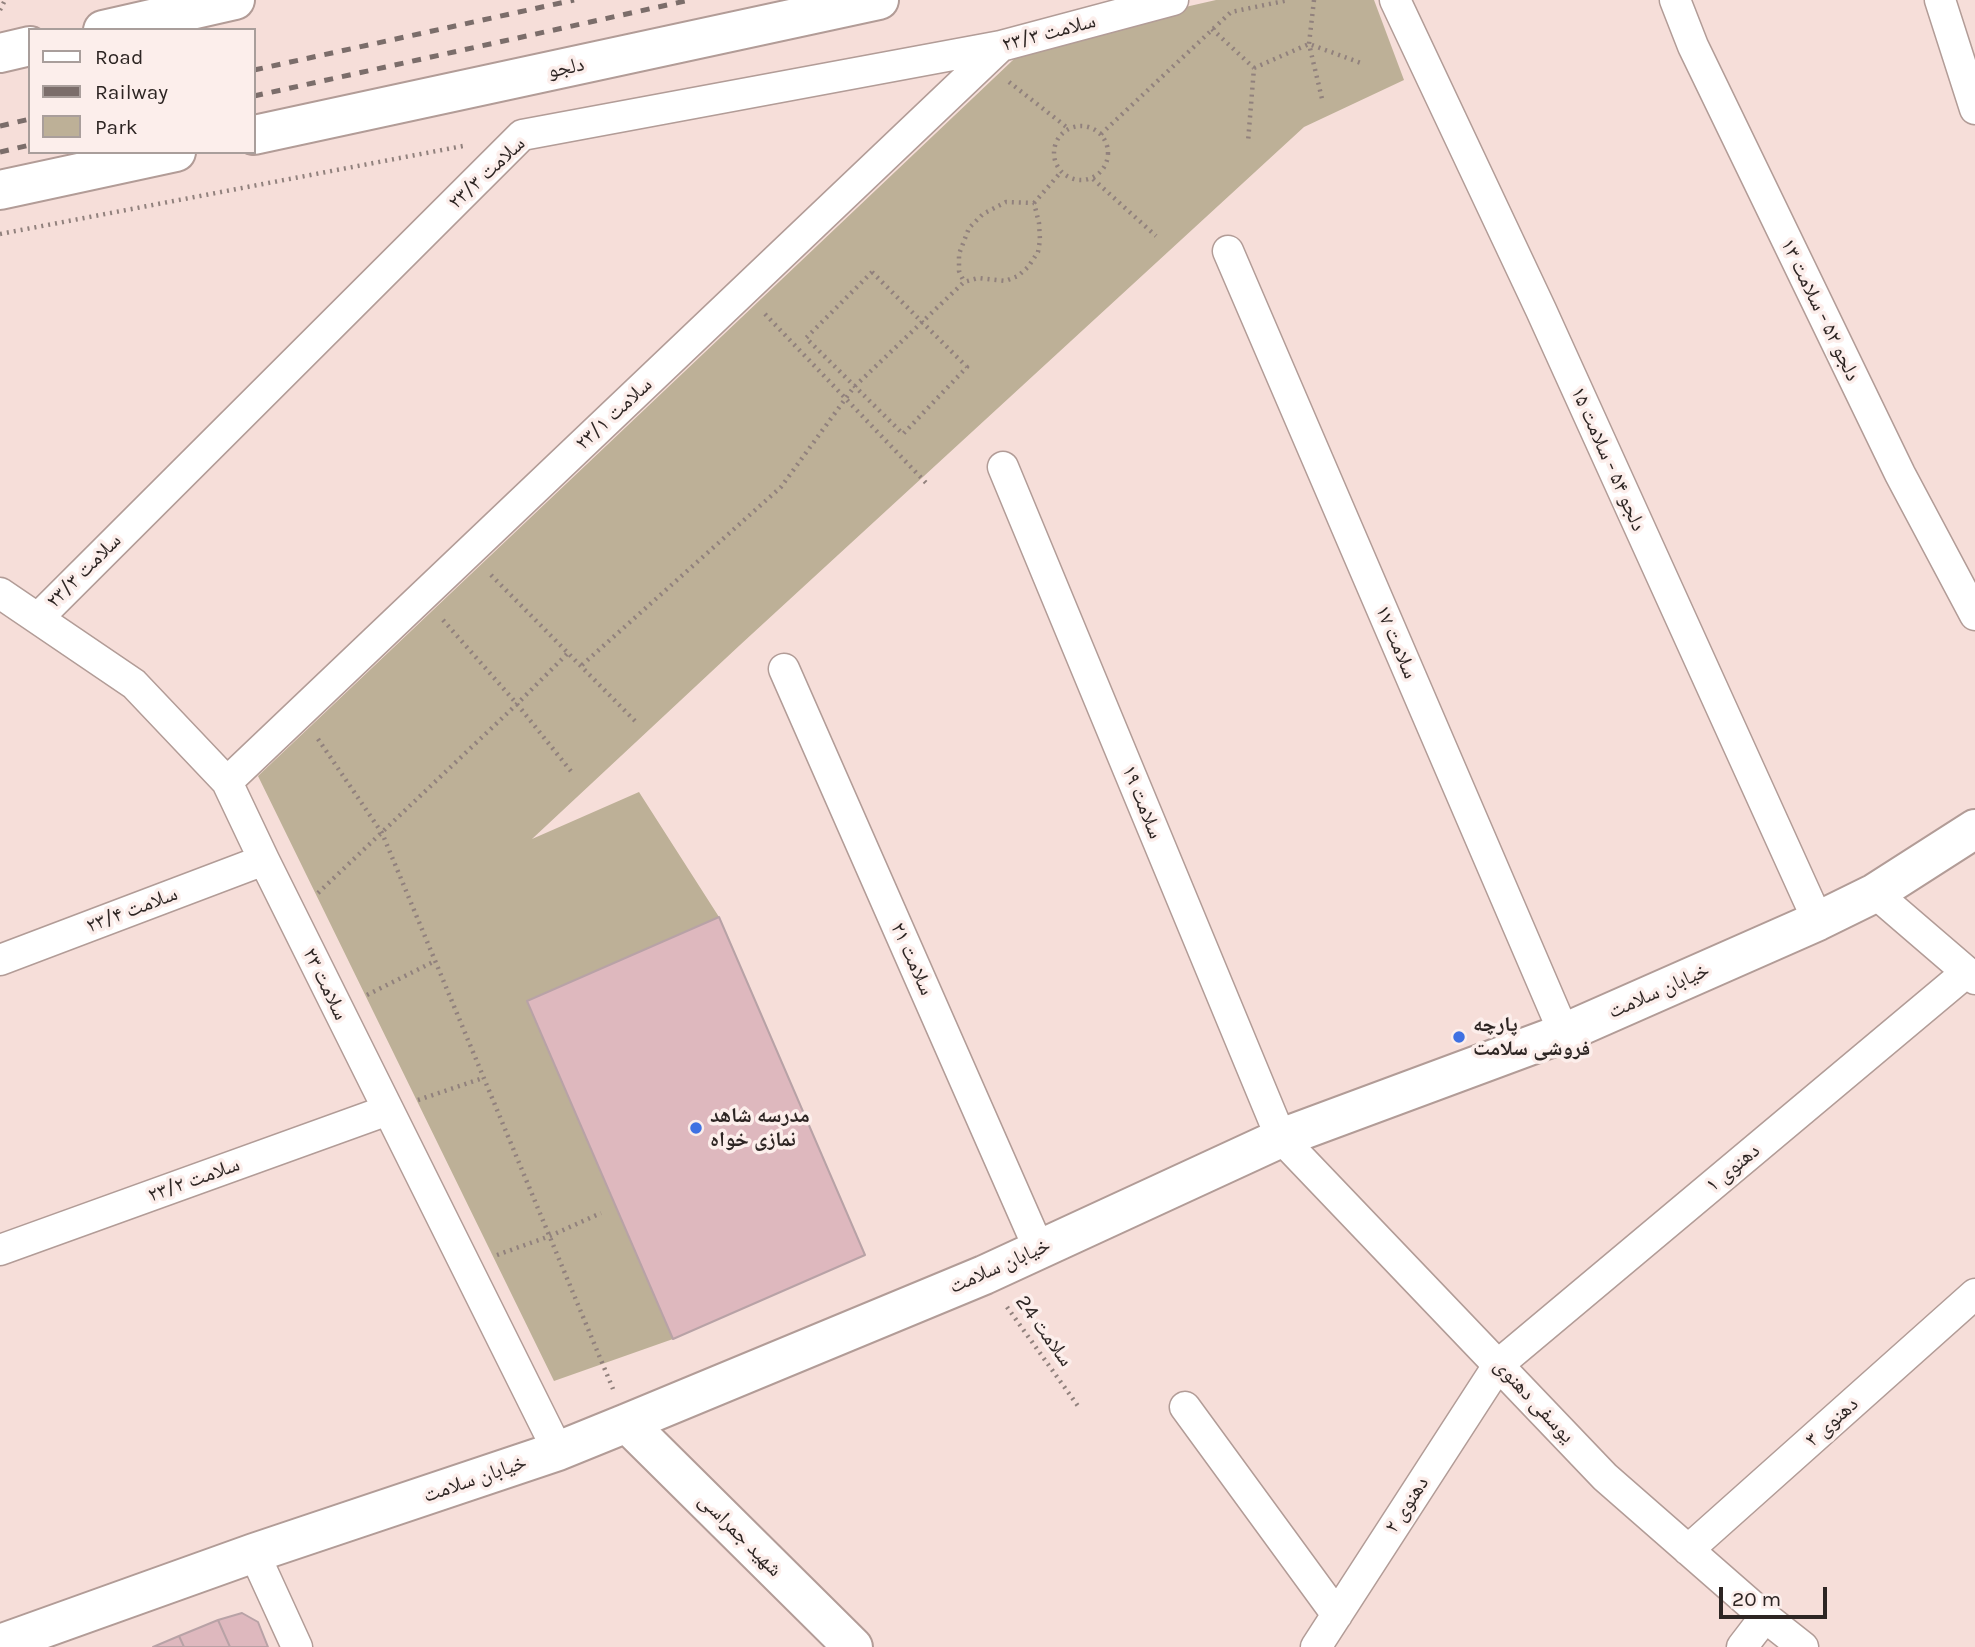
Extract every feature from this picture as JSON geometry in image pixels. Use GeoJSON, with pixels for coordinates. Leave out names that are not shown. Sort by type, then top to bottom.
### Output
{"type":"FeatureCollection","features":[{"type":"Feature","properties":{"kind":"street"},"geometry":{"type":"LineString","coordinates":[[112,28],[235,0]]}},
{"type":"Feature","properties":{"kind":"street","name":"دلجو"},"geometry":{"type":"LineString","coordinates":[[256,135],[879,0]]}},
{"type":"Feature","properties":{"kind":"street","name":"سلامت ۲۳/۳"},"geometry":{"type":"LineString","coordinates":[[38,618],[522,135],[992,54],[1173,0]]}},
{"type":"Feature","properties":{"kind":"street","name":"دلجو ۵۴ - سلامت ۱۵"},"geometry":{"type":"LineString","coordinates":[[1395,0],[1541,310],[1818,921]]}},
{"type":"Feature","properties":{"kind":"street","name":"دلجو ۵۲ - سلامت ۱۳"},"geometry":{"type":"LineString","coordinates":[[1675,0],[1693,46],[1900,474],[1975,615]]}},
{"type":"Feature","properties":{"kind":"street"},"geometry":{"type":"LineString","coordinates":[[1940,0],[1975,109]]}},
{"type":"Feature","properties":{"kind":"street"},"geometry":{"type":"LineString","coordinates":[[0,53],[28,46]]}},
{"type":"Feature","properties":{"kind":"street","name":"سلامت ۲۳/۱"},"geometry":{"type":"LineString","coordinates":[[227,782],[992,54]]}},
{"type":"Feature","properties":{"kind":"street"},"geometry":{"type":"LineString","coordinates":[[0,190],[167,154]]}},
{"type":"Feature","properties":{"kind":"street","name":"سلامت ۱۷"},"geometry":{"type":"LineString","coordinates":[[1228,251],[1564,1033]]}},
{"type":"Feature","properties":{"kind":"street","name":"سلامت ۱۹"},"geometry":{"type":"LineString","coordinates":[[1003,467],[1281,1138]]}},
{"type":"Feature","properties":{"kind":"street","name":"سلامت ۲۳"},"geometry":{"type":"LineString","coordinates":[[2,599],[38,618],[134,684],[227,782],[558,1451]]}},
{"type":"Feature","properties":{"kind":"street","name":"سلامت ۲۱"},"geometry":{"type":"LineString","coordinates":[[784,669],[1040,1249]]}},
{"type":"Feature","properties":{"kind":"street","name":"خیابان سلامت"},"geometry":{"type":"LineString","coordinates":[[0,1644],[254,1553],[558,1451],[627,1423],[984,1275],[1281,1138],[1564,1033],[1818,921],[1875,893],[1975,829]]}},
{"type":"Feature","properties":{"kind":"street","name":"سلامت ۲۳/۴"},"geometry":{"type":"LineString","coordinates":[[0,960],[264,860]]}},
{"type":"Feature","properties":{"kind":"street"},"geometry":{"type":"LineString","coordinates":[[1875,893],[1971,975]]}},
{"type":"Feature","properties":{"kind":"street","name":"دهنوی ۱"},"geometry":{"type":"LineString","coordinates":[[1499,1364],[1971,975]]}},
{"type":"Feature","properties":{"kind":"street","name":"سلامت ۲۳/۲"},"geometry":{"type":"LineString","coordinates":[[0,1250],[388,1110]]}},
{"type":"Feature","properties":{"kind":"street","name":"یوسفی دهنوی"},"geometry":{"type":"LineString","coordinates":[[1281,1138],[1605,1477],[1803,1647]]}},
{"type":"Feature","properties":{"kind":"street","name":"دهنوی ۳"},"geometry":{"type":"LineString","coordinates":[[1688,1550],[1975,1294]]}},
{"type":"Feature","properties":{"kind":"street","name":"دهنوی ۲"},"geometry":{"type":"LineString","coordinates":[[1316,1647],[1499,1364]]}},
{"type":"Feature","properties":{"kind":"street"},"geometry":{"type":"LineString","coordinates":[[1185,1407],[1337,1615]]}},
{"type":"Feature","properties":{"kind":"street","name":"شهید جمراسی"},"geometry":{"type":"LineString","coordinates":[[627,1423],[853,1647]]}},
{"type":"Feature","properties":{"kind":"street"},"geometry":{"type":"LineString","coordinates":[[254,1553],[297,1647]]}},
{"type":"Feature","properties":{"kind":"street"},"geometry":{"type":"LineString","coordinates":[[1742,1647],[1765,1617]]}},
{"type":"Feature","properties":{"kind":"path"},"geometry":{"type":"LineString","coordinates":[[0,10],[5,0]]}},
{"type":"Feature","properties":{"kind":"path"},"geometry":{"type":"LineString","coordinates":[[1101,134],[1231,12],[1289,0]]}},
{"type":"Feature","properties":{"kind":"path"},"geometry":{"type":"LineString","coordinates":[[1314,0],[1309,44],[1323,103]]}},
{"type":"Feature","properties":{"kind":"path"},"geometry":{"type":"LineString","coordinates":[[1212,29],[1254,68]]}},
{"type":"Feature","properties":{"kind":"path"},"geometry":{"type":"LineString","coordinates":[[1254,68],[1309,44],[1361,63]]}},
{"type":"Feature","properties":{"kind":"path"},"geometry":{"type":"LineString","coordinates":[[992,54],[1069,128]]}},
{"type":"Feature","properties":{"kind":"path"},"geometry":{"type":"LineString","coordinates":[[1248,142],[1254,68]]}},
{"type":"Feature","properties":{"kind":"path"},"geometry":{"type":"LineString","coordinates":[[1086,126],[1101,134],[1108,150],[1105,166],[1093,179],[1076,181],[1061,172],[1053,157],[1056,140],[1069,128],[1086,126]]}},
{"type":"Feature","properties":{"kind":"path"},"geometry":{"type":"LineString","coordinates":[[0,234],[467,146]]}},
{"type":"Feature","properties":{"kind":"path"},"geometry":{"type":"LineString","coordinates":[[1034,203],[1061,172]]}},
{"type":"Feature","properties":{"kind":"path"},"geometry":{"type":"LineString","coordinates":[[1093,179],[1156,236]]}},
{"type":"Feature","properties":{"kind":"path"},"geometry":{"type":"LineString","coordinates":[[964,282],[959,271],[959,254],[970,228],[983,214],[1006,202],[1034,203]]}},
{"type":"Feature","properties":{"kind":"path"},"geometry":{"type":"LineString","coordinates":[[582,665],[781,487],[854,387],[964,282],[978,278],[1005,281],[1018,276],[1028,267],[1038,252],[1040,240],[1034,203]]}},
{"type":"Feature","properties":{"kind":"path"},"geometry":{"type":"LineString","coordinates":[[872,272],[921,321],[967,367],[902,434],[806,338],[872,272]]}},
{"type":"Feature","properties":{"kind":"path"},"geometry":{"type":"LineString","coordinates":[[743,291],[929,486]]}},
{"type":"Feature","properties":{"kind":"path"},"geometry":{"type":"LineString","coordinates":[[468,551],[636,722]]}},
{"type":"Feature","properties":{"kind":"path"},"geometry":{"type":"LineString","coordinates":[[422,596],[517,704],[574,775]]}},
{"type":"Feature","properties":{"kind":"path"},"geometry":{"type":"LineString","coordinates":[[292,918],[567,654]]}},
{"type":"Feature","properties":{"kind":"path"},"geometry":{"type":"LineString","coordinates":[[300,712],[382,832],[627,1423]]}},
{"type":"Feature","properties":{"kind":"path"},"geometry":{"type":"LineString","coordinates":[[338,1009],[435,961]]}},
{"type":"Feature","properties":{"kind":"path"},"geometry":{"type":"LineString","coordinates":[[388,1110],[483,1078]]}},
{"type":"Feature","properties":{"kind":"path"},"geometry":{"type":"LineString","coordinates":[[466,1265],[550,1236],[601,1213]]}},
{"type":"Feature","properties":{"kind":"path","name":"سلامت 24"},"geometry":{"type":"LineString","coordinates":[[984,1275],[1078,1406]]}},
{"type":"Feature","properties":{"kind":"green space"},"geometry":{"type":"Polygon","coordinates":[[[1216,0],[1374,0],[1404,80],[1304,127],[532,839],[639,792],[719,917],[527,1001],[673,1339],[554,1381],[258,776],[1032,42],[1216,0]]]}},
{"type":"Feature","properties":{"kind":"building","name":"مدرسه شاهد نمازی خواه"},"geometry":{"type":"Polygon","coordinates":[[[719,917],[865,1255],[673,1339],[527,1001],[719,917]]]}},
{"type":"Feature","properties":{"kind":"building"},"geometry":{"type":"Polygon","coordinates":[[[242,1613],[258,1622],[268,1647],[230,1647],[218,1620],[242,1613]]]}},
{"type":"Feature","properties":{"kind":"building"},"geometry":{"type":"Polygon","coordinates":[[[218,1620],[230,1647],[184,1647],[179,1636],[218,1620]]]}},
{"type":"Feature","properties":{"kind":"building"},"geometry":{"type":"Polygon","coordinates":[[[179,1636],[184,1647],[153,1647],[179,1636]]]}},
{"type":"Feature","properties":{"kind":"railway"},"geometry":{"type":"LineString","coordinates":[[256,70],[574,0]]}},
{"type":"Feature","properties":{"kind":"railway"},"geometry":{"type":"LineString","coordinates":[[256,96],[690,0]]}},
{"type":"Feature","properties":{"kind":"railway"},"geometry":{"type":"LineString","coordinates":[[0,126],[28,119]]}},
{"type":"Feature","properties":{"kind":"railway"},"geometry":{"type":"LineString","coordinates":[[0,152],[28,145]]}},
{"type":"Feature","properties":{"kind":"place","name":"پارچه فروشی سلامت"},"geometry":{"type":"Point","coordinates":[1459,1037]}},
{"type":"Feature","properties":{"kind":"place","name":"مدرسه شاهد نمازی خواه"},"geometry":{"type":"Point","coordinates":[696,1128]}}]}
